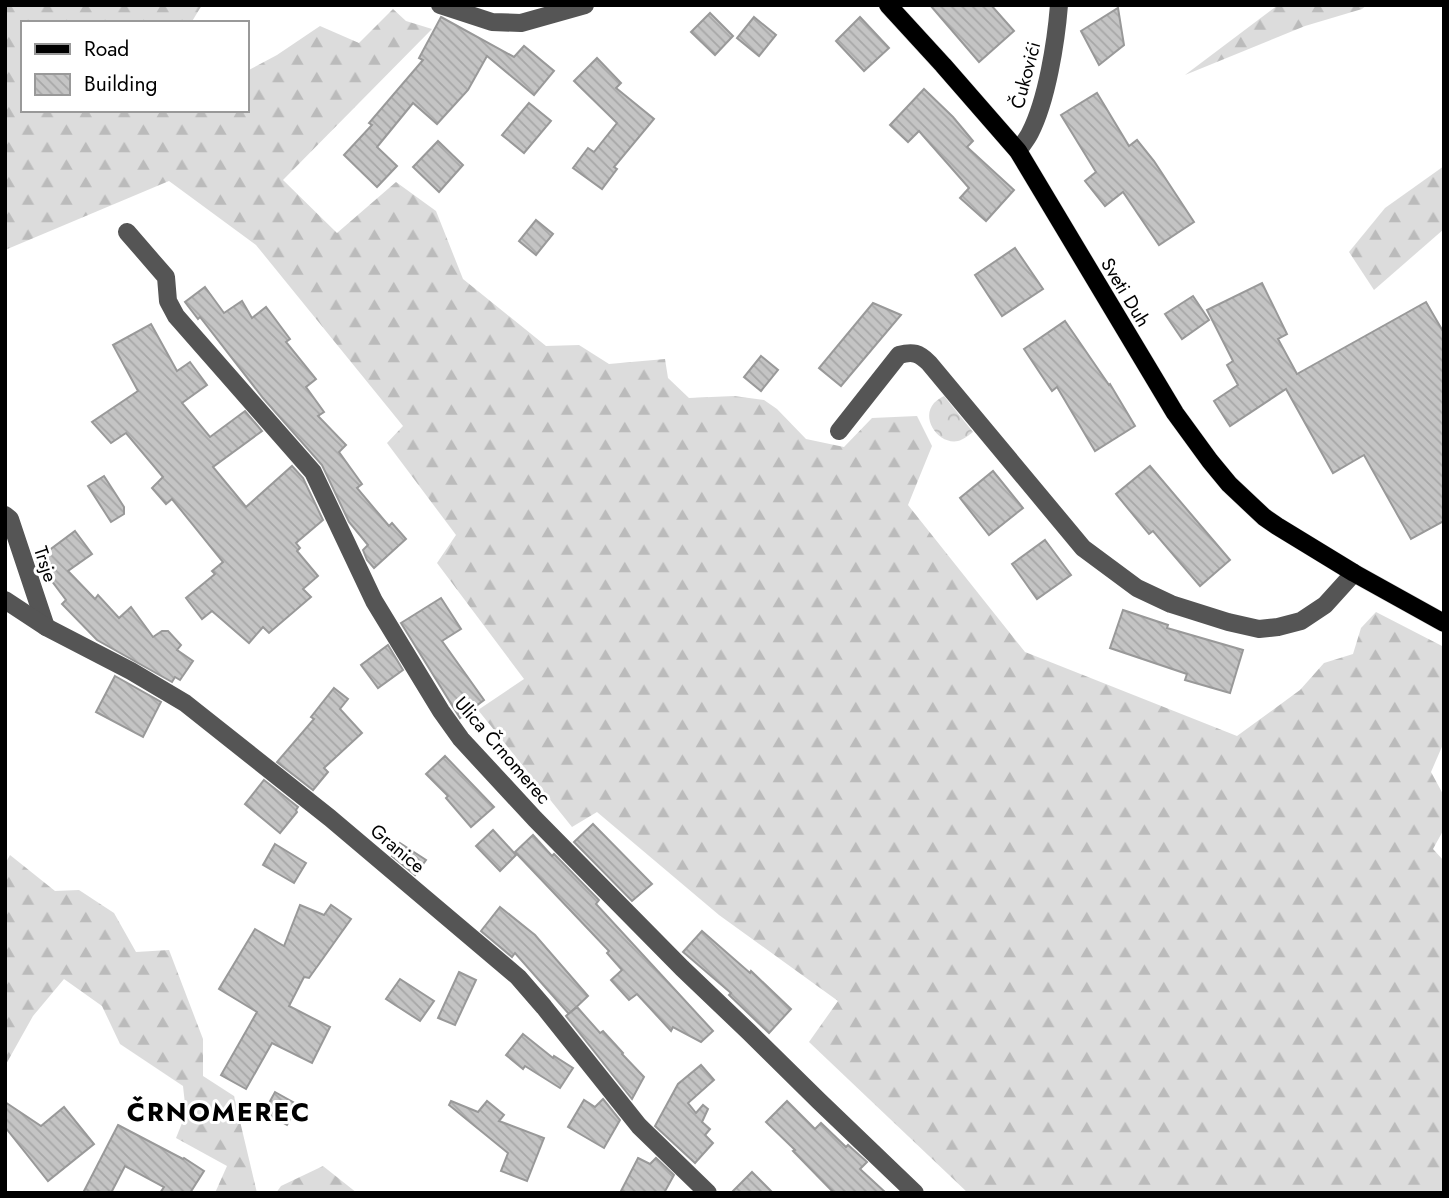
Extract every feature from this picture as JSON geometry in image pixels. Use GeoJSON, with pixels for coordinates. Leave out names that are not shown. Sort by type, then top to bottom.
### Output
{"type":"FeatureCollection","features":[{"type":"Feature","properties":{"kind":"main road","name":"Sveti Duh"},"geometry":{"type":"LineString","coordinates":[[888,5],[1018,151],[1175,413],[1210,461],[1245,500],[1264,517],[1353,573],[1444,623]]}},
{"type":"Feature","properties":{"kind":"street"},"geometry":{"type":"LineString","coordinates":[[440,5],[492,22],[521,23],[585,5]]}},
{"type":"Feature","properties":{"kind":"street","name":"Čukovići"},"geometry":{"type":"LineString","coordinates":[[1018,151],[1030,133],[1042,100],[1056,38],[1059,5]]}},
{"type":"Feature","properties":{"kind":"street","name":"Ulica Črnomerec"},"geometry":{"type":"LineString","coordinates":[[127,232],[166,276],[168,301],[176,316],[313,472],[374,601],[441,711],[461,738],[535,820],[672,958],[915,1193]]}},
{"type":"Feature","properties":{"kind":"street"},"geometry":{"type":"LineString","coordinates":[[839,431],[900,355],[910,352],[920,354],[1083,548],[1137,588],[1171,604],[1259,629],[1301,621],[1325,605],[1353,573]]}},
{"type":"Feature","properties":{"kind":"street","name":"Trsje"},"geometry":{"type":"LineString","coordinates":[[5,515],[9,519],[46,627]]}},
{"type":"Feature","properties":{"kind":"street","name":"Granice"},"geometry":{"type":"LineString","coordinates":[[5,600],[46,627],[131,671],[185,703],[330,818],[518,977],[639,1126],[708,1193]]}},
{"type":"Feature","properties":{"kind":"green space"},"geometry":{"type":"Polygon","coordinates":[[[5,5],[202,5],[192,21],[21,21],[21,112],[248,112],[248,70],[320,26],[359,43],[393,9],[406,21],[432,29],[283,180],[337,233],[396,182],[436,211],[463,279],[546,346],[579,345],[609,364],[665,359],[668,378],[689,398],[734,396],[764,400],[777,409],[806,439],[844,447],[872,418],[917,416],[932,446],[908,505],[1025,652],[1237,736],[1300,690],[1324,663],[1353,654],[1361,628],[1376,612],[1444,647],[1444,742],[1431,772],[1444,796],[1444,829],[1433,849],[1444,861],[1444,1193],[968,1193],[809,1042],[838,1001],[719,915],[597,812],[572,827],[478,710],[524,679],[437,563],[456,535],[387,443],[403,426],[256,245],[169,181],[5,250],[5,5]]]}},
{"type":"Feature","properties":{"kind":"green space"},"geometry":{"type":"Polygon","coordinates":[[[1278,5],[1367,5],[1362,9],[1305,26],[1185,75],[1278,5]]]}},
{"type":"Feature","properties":{"kind":"green space"},"geometry":{"type":"Polygon","coordinates":[[[1444,166],[1444,229],[1374,290],[1349,252],[1385,208],[1444,166]]]}},
{"type":"Feature","properties":{"kind":"green space"},"geometry":{"type":"Polygon","coordinates":[[[944,396],[973,432],[960,440],[944,439],[930,423],[930,409],[944,396]]]}},
{"type":"Feature","properties":{"kind":"green space"},"geometry":{"type":"Polygon","coordinates":[[[10,855],[55,891],[79,890],[114,913],[136,952],[169,950],[203,1039],[203,1076],[234,1096],[257,1193],[215,1193],[227,1166],[176,1138],[186,1113],[183,1086],[120,1044],[102,1006],[64,979],[33,1016],[5,1066],[5,864],[10,855]]]}},
{"type":"Feature","properties":{"kind":"green space"},"geometry":{"type":"Polygon","coordinates":[[[323,1166],[357,1193],[276,1193],[281,1186],[323,1166]]]}},
{"type":"Feature","properties":{"kind":"building"},"geometry":{"type":"Polygon","coordinates":[[[930,5],[991,5],[1014,31],[979,62],[930,5]]]}},
{"type":"Feature","properties":{"kind":"building"},"geometry":{"type":"Polygon","coordinates":[[[1118,8],[1124,45],[1099,65],[1081,31],[1118,8]]]}},
{"type":"Feature","properties":{"kind":"building"},"geometry":{"type":"Polygon","coordinates":[[[710,13],[733,36],[715,55],[691,32],[710,13]]]}},
{"type":"Feature","properties":{"kind":"building"},"geometry":{"type":"Polygon","coordinates":[[[441,17],[514,57],[524,46],[554,71],[534,95],[487,56],[468,90],[437,124],[413,103],[377,147],[397,166],[377,187],[344,155],[372,125],[369,123],[423,60],[419,58],[441,17]]]}},
{"type":"Feature","properties":{"kind":"building"},"geometry":{"type":"Polygon","coordinates":[[[754,17],[776,35],[759,56],[737,38],[754,17]]]}},
{"type":"Feature","properties":{"kind":"building"},"geometry":{"type":"Polygon","coordinates":[[[860,17],[889,48],[864,71],[836,41],[860,17]]]}},
{"type":"Feature","properties":{"kind":"building"},"geometry":{"type":"Polygon","coordinates":[[[597,58],[621,83],[616,88],[654,119],[614,167],[617,169],[602,189],[573,168],[588,148],[594,152],[617,123],[574,81],[597,58]]]}},
{"type":"Feature","properties":{"kind":"building"},"geometry":{"type":"Polygon","coordinates":[[[924,89],[973,141],[967,147],[1014,190],[986,221],[960,198],[969,188],[919,131],[908,142],[890,125],[924,89]]]}},
{"type":"Feature","properties":{"kind":"building"},"geometry":{"type":"Polygon","coordinates":[[[1097,93],[1129,146],[1137,140],[1194,222],[1159,245],[1123,192],[1105,206],[1085,181],[1096,172],[1061,115],[1097,93]]]}},
{"type":"Feature","properties":{"kind":"building"},"geometry":{"type":"Polygon","coordinates":[[[529,103],[551,121],[524,153],[502,135],[529,103]]]}},
{"type":"Feature","properties":{"kind":"building"},"geometry":{"type":"Polygon","coordinates":[[[438,141],[463,165],[439,192],[413,167],[438,141]]]}},
{"type":"Feature","properties":{"kind":"building"},"geometry":{"type":"Polygon","coordinates":[[[536,220],[553,234],[536,255],[519,241],[536,220]]]}},
{"type":"Feature","properties":{"kind":"building"},"geometry":{"type":"Polygon","coordinates":[[[1015,248],[1043,289],[1002,316],[975,275],[1015,248]]]}},
{"type":"Feature","properties":{"kind":"building"},"geometry":{"type":"Polygon","coordinates":[[[1262,283],[1287,334],[1278,339],[1297,374],[1426,302],[1444,333],[1444,521],[1411,539],[1364,455],[1333,473],[1286,389],[1230,426],[1214,401],[1238,385],[1227,365],[1233,361],[1207,310],[1262,283]]]}},
{"type":"Feature","properties":{"kind":"building"},"geometry":{"type":"Polygon","coordinates":[[[205,287],[224,313],[242,301],[252,318],[266,307],[290,339],[286,342],[316,379],[306,387],[324,412],[318,416],[346,445],[339,452],[362,484],[357,488],[389,526],[392,523],[406,539],[374,568],[363,550],[368,545],[349,522],[322,465],[185,302],[205,287]]]}},
{"type":"Feature","properties":{"kind":"building"},"geometry":{"type":"Polygon","coordinates":[[[1193,296],[1209,320],[1182,339],[1165,314],[1193,296]]]}},
{"type":"Feature","properties":{"kind":"building"},"geometry":{"type":"Polygon","coordinates":[[[873,303],[901,315],[841,386],[819,368],[873,303]]]}},
{"type":"Feature","properties":{"kind":"building"},"geometry":{"type":"Polygon","coordinates":[[[1065,321],[1110,384],[1135,426],[1095,451],[1057,387],[1052,391],[1024,349],[1065,321]]]}},
{"type":"Feature","properties":{"kind":"building"},"geometry":{"type":"Polygon","coordinates":[[[151,324],[177,371],[190,362],[207,385],[182,403],[210,437],[245,411],[262,431],[213,467],[246,507],[292,466],[303,478],[323,520],[296,543],[300,548],[297,551],[318,576],[303,589],[311,597],[269,633],[263,627],[249,643],[212,611],[202,619],[186,598],[215,574],[212,571],[223,562],[172,499],[166,504],[152,488],[163,477],[126,433],[111,443],[92,422],[138,391],[113,345],[151,324]]]}},
{"type":"Feature","properties":{"kind":"building"},"geometry":{"type":"Polygon","coordinates":[[[761,356],[778,370],[761,391],[744,377],[761,356]]]}},
{"type":"Feature","properties":{"kind":"building"},"geometry":{"type":"Polygon","coordinates":[[[1150,466],[1230,560],[1200,586],[1153,531],[1149,534],[1116,494],[1150,466]]]}},
{"type":"Feature","properties":{"kind":"building"},"geometry":{"type":"Polygon","coordinates":[[[993,471],[1023,508],[989,535],[960,498],[993,471]]]}},
{"type":"Feature","properties":{"kind":"building"},"geometry":{"type":"Polygon","coordinates":[[[104,476],[124,507],[124,514],[111,522],[88,486],[104,476]]]}},
{"type":"Feature","properties":{"kind":"building"},"geometry":{"type":"Polygon","coordinates":[[[75,531],[92,554],[68,571],[95,599],[98,595],[119,618],[131,607],[153,637],[162,631],[168,631],[181,645],[177,650],[193,661],[180,680],[175,677],[172,682],[97,640],[62,604],[66,600],[36,560],[75,531]]]}},
{"type":"Feature","properties":{"kind":"building"},"geometry":{"type":"Polygon","coordinates":[[[1045,540],[1071,575],[1037,599],[1012,564],[1045,540]]]}},
{"type":"Feature","properties":{"kind":"building"},"geometry":{"type":"Polygon","coordinates":[[[441,598],[461,629],[442,641],[484,700],[460,718],[401,623],[441,598]]]}},
{"type":"Feature","properties":{"kind":"building"},"geometry":{"type":"Polygon","coordinates":[[[1123,610],[1168,625],[1167,628],[1243,650],[1230,693],[1185,680],[1187,674],[1110,648],[1123,610]]]}},
{"type":"Feature","properties":{"kind":"building"},"geometry":{"type":"Polygon","coordinates":[[[388,645],[403,670],[378,688],[361,665],[388,645]]]}},
{"type":"Feature","properties":{"kind":"building"},"geometry":{"type":"Polygon","coordinates":[[[115,676],[161,702],[143,737],[96,712],[115,676]]]}},
{"type":"Feature","properties":{"kind":"building"},"geometry":{"type":"Polygon","coordinates":[[[334,688],[348,699],[340,709],[362,733],[324,768],[328,772],[313,790],[277,762],[314,719],[311,717],[334,688]]]}},
{"type":"Feature","properties":{"kind":"building"},"geometry":{"type":"Polygon","coordinates":[[[445,756],[494,807],[471,827],[446,798],[448,796],[426,774],[445,756]]]}},
{"type":"Feature","properties":{"kind":"building"},"geometry":{"type":"Polygon","coordinates":[[[264,780],[298,807],[280,833],[245,804],[264,780]]]}},
{"type":"Feature","properties":{"kind":"building"},"geometry":{"type":"Polygon","coordinates":[[[593,824],[652,884],[632,901],[574,842],[593,824]]]}},
{"type":"Feature","properties":{"kind":"building"},"geometry":{"type":"Polygon","coordinates":[[[493,830],[516,855],[500,871],[476,846],[493,830]]]}},
{"type":"Feature","properties":{"kind":"building"},"geometry":{"type":"Polygon","coordinates":[[[533,835],[599,900],[596,904],[713,1031],[701,1042],[673,1027],[671,1031],[637,994],[629,1000],[611,980],[622,970],[607,953],[609,951],[515,852],[533,835]]]}},
{"type":"Feature","properties":{"kind":"building"},"geometry":{"type":"Polygon","coordinates":[[[400,843],[426,860],[415,875],[392,856],[400,843]]]}},
{"type":"Feature","properties":{"kind":"building"},"geometry":{"type":"Polygon","coordinates":[[[275,844],[306,863],[294,883],[263,865],[275,844]]]}},
{"type":"Feature","properties":{"kind":"building"},"geometry":{"type":"Polygon","coordinates":[[[300,905],[324,915],[331,905],[351,919],[309,978],[304,977],[289,1006],[330,1027],[312,1063],[272,1043],[246,1089],[221,1075],[257,1012],[219,989],[255,929],[284,946],[300,905]]]}},
{"type":"Feature","properties":{"kind":"building"},"geometry":{"type":"Polygon","coordinates":[[[500,907],[535,935],[588,996],[569,1014],[515,953],[512,957],[481,931],[500,907]]]}},
{"type":"Feature","properties":{"kind":"building"},"geometry":{"type":"Polygon","coordinates":[[[702,931],[750,973],[751,971],[791,1009],[769,1033],[729,995],[731,993],[683,952],[702,931]]]}},
{"type":"Feature","properties":{"kind":"building"},"geometry":{"type":"Polygon","coordinates":[[[459,972],[476,980],[455,1025],[438,1018],[459,972]]]}},
{"type":"Feature","properties":{"kind":"building"},"geometry":{"type":"Polygon","coordinates":[[[400,979],[434,1001],[420,1021],[386,999],[400,979]]]}},
{"type":"Feature","properties":{"kind":"building"},"geometry":{"type":"Polygon","coordinates":[[[577,1007],[600,1033],[603,1031],[644,1077],[632,1099],[566,1016],[577,1007]]]}},
{"type":"Feature","properties":{"kind":"building"},"geometry":{"type":"Polygon","coordinates":[[[523,1034],[553,1058],[554,1056],[573,1068],[560,1088],[525,1066],[523,1069],[506,1055],[523,1034]]]}},
{"type":"Feature","properties":{"kind":"building"},"geometry":{"type":"Polygon","coordinates":[[[701,1065],[714,1080],[688,1103],[696,1113],[703,1105],[708,1109],[702,1122],[710,1129],[705,1135],[713,1143],[695,1163],[655,1126],[678,1084],[701,1065]]]}},
{"type":"Feature","properties":{"kind":"building"},"geometry":{"type":"Polygon","coordinates":[[[275,1092],[298,1105],[287,1125],[264,1112],[275,1092]]]}},
{"type":"Feature","properties":{"kind":"building"},"geometry":{"type":"Polygon","coordinates":[[[603,1099],[620,1120],[604,1148],[568,1127],[584,1100],[595,1107],[603,1099]]]}},
{"type":"Feature","properties":{"kind":"building"},"geometry":{"type":"Polygon","coordinates":[[[451,1101],[478,1112],[487,1101],[504,1115],[499,1121],[544,1138],[527,1181],[501,1171],[508,1153],[449,1105],[451,1101]]]}},
{"type":"Feature","properties":{"kind":"building"},"geometry":{"type":"Polygon","coordinates":[[[787,1101],[815,1129],[821,1123],[846,1147],[848,1145],[867,1162],[860,1169],[886,1193],[834,1193],[766,1122],[787,1101]]]}},
{"type":"Feature","properties":{"kind":"building"},"geometry":{"type":"Polygon","coordinates":[[[5,1102],[41,1126],[64,1107],[94,1144],[48,1181],[5,1127],[5,1102]]]}},
{"type":"Feature","properties":{"kind":"building"},"geometry":{"type":"Polygon","coordinates":[[[118,1125],[204,1171],[190,1193],[160,1193],[164,1187],[125,1166],[111,1193],[83,1193],[118,1125]]]}},
{"type":"Feature","properties":{"kind":"building"},"geometry":{"type":"Polygon","coordinates":[[[638,1158],[650,1164],[656,1158],[674,1175],[664,1193],[620,1193],[638,1158]]]}},
{"type":"Feature","properties":{"kind":"building"},"geometry":{"type":"Polygon","coordinates":[[[752,1172],[773,1193],[731,1193],[752,1172]]]}},
{"type":"Feature","properties":{"kind":"district","name":"ČRNOMEREC"},"geometry":{"type":"Point","coordinates":[219,1112]}}]}
